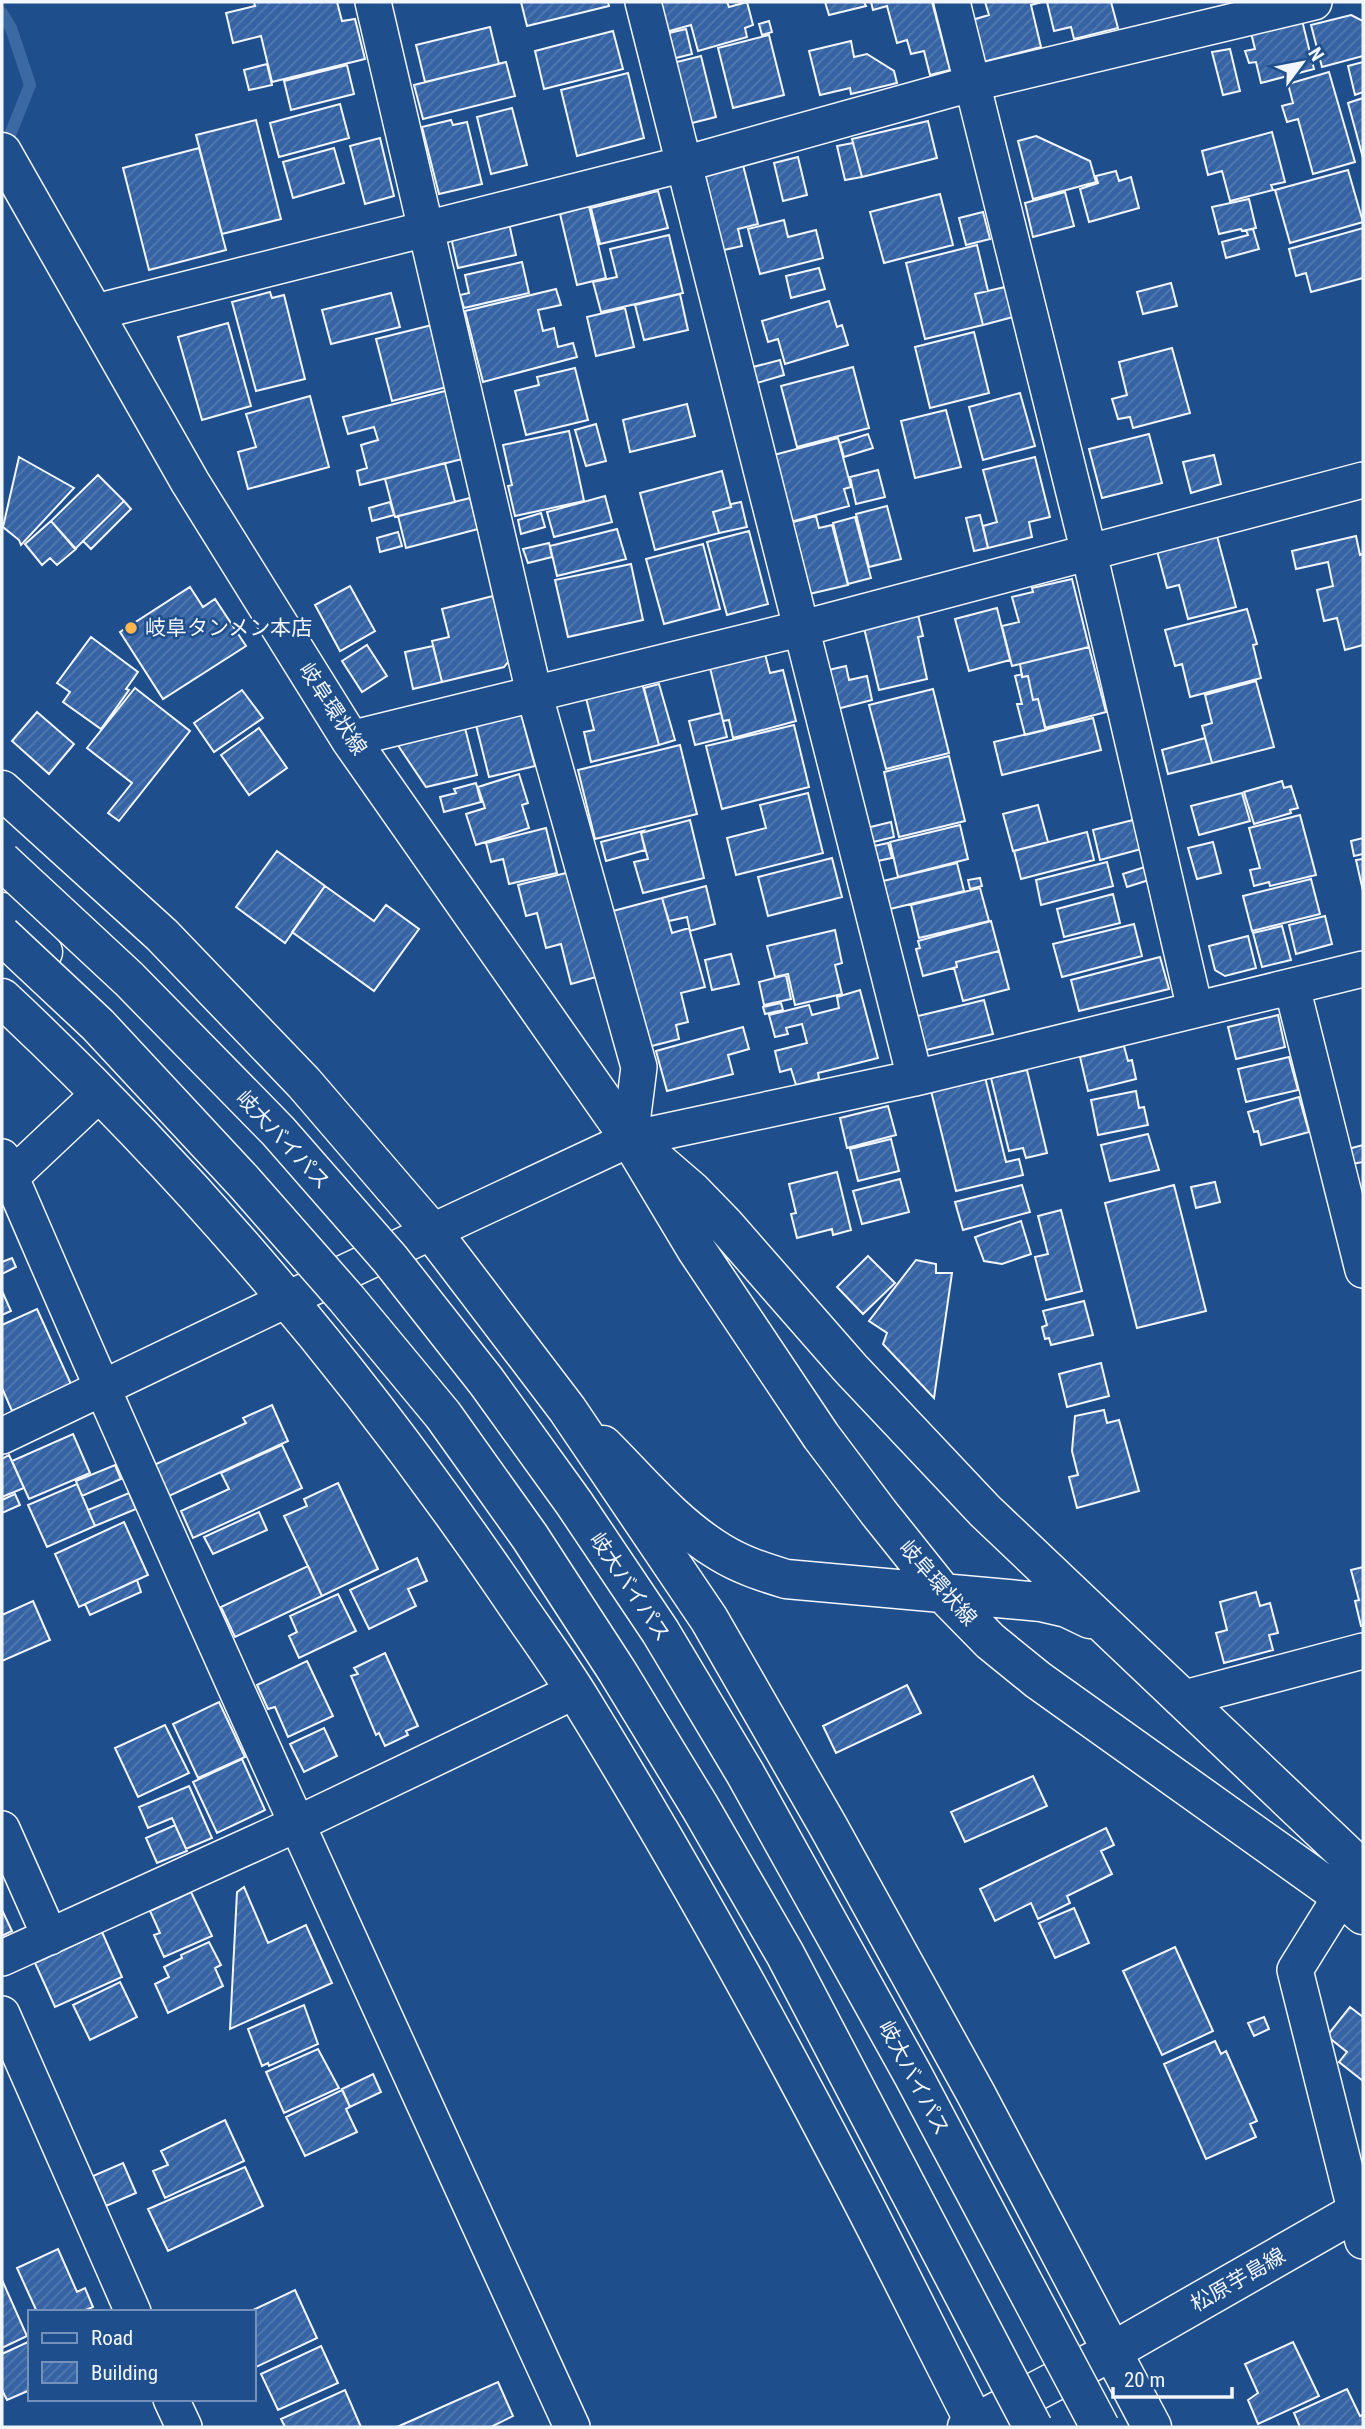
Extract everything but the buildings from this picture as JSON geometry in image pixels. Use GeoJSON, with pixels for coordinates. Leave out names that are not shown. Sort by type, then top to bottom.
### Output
{"type":"FeatureCollection","features":[{"type":"Feature","properties":{"kind":"main road","name":"岐阜環状線"},"geometry":{"type":"LineString","coordinates":[[10,167],[190,482],[350,739],[630,1139],[696,1249],[821,1436],[943,1593],[990,1641],[1038,1680],[1356,1894]]}},
{"type":"Feature","properties":{"kind":"main road"},"geometry":{"type":"LineString","coordinates":[[6,794],[162,935],[304,1083],[433,1233],[568,1409],[709,1619],[828,1826],[949,2046],[1152,2427]]}},
{"type":"Feature","properties":{"kind":"main road","name":"岐大バイパス"},"geometry":{"type":"LineString","coordinates":[[2,861],[130,979],[278,1131],[390,1259],[486,1381],[573,1503],[660,1631],[758,1795],[913,2074],[1100,2427]]}},
{"type":"Feature","properties":{"kind":"main road"},"geometry":{"type":"LineString","coordinates":[[2,912],[164,1068],[169,1165]]}},
{"type":"Feature","properties":{"kind":"main road"},"geometry":{"type":"LineString","coordinates":[[2,935],[98,1025],[244,1182],[346,1298],[443,1415],[530,1537],[624,1682],[785,1954],[1033,2427]]}},
{"type":"Feature","properties":{"kind":"main road"},"geometry":{"type":"LineString","coordinates":[[2,998],[169,1165],[288,1298],[442,1496],[575,1691],[711,1919],[846,2170],[973,2426]]}},
{"type":"Feature","properties":{"kind":"main road","name":"岐阜環状線"},"geometry":{"type":"LineString","coordinates":[[630,1139],[708,1208],[851,1369],[985,1511],[1181,1699],[1356,1894]]}},
{"type":"Feature","properties":{"kind":"main road"},"geometry":{"type":"LineString","coordinates":[[568,1409],[680,1523],[719,1552],[745,1565],[786,1579],[1041,1602],[1067,1608],[1092,1619],[1120,1640]]}},
{"type":"Feature","properties":{"kind":"main road","name":"松原芋島線"},"geometry":{"type":"LineString","coordinates":[[973,2426],[1361,2220]]}},
{"type":"Feature","properties":{"kind":"street"},"geometry":{"type":"LineString","coordinates":[[373,2],[534,693],[639,1067],[630,1139]]}},
{"type":"Feature","properties":{"kind":"street"},"geometry":{"type":"LineString","coordinates":[[642,2],[803,628],[915,1078]]}},
{"type":"Feature","properties":{"kind":"street"},"geometry":{"type":"LineString","coordinates":[[952,2],[1089,553],[1195,1009]]}},
{"type":"Feature","properties":{"kind":"street"},"geometry":{"type":"LineString","coordinates":[[92,313],[684,164],[974,83],[1314,2]]}},
{"type":"Feature","properties":{"kind":"street"},"geometry":{"type":"LineString","coordinates":[[350,739],[803,628],[1363,480]]}},
{"type":"Feature","properties":{"kind":"street"},"geometry":{"type":"LineString","coordinates":[[2,1436],[288,1298],[433,1233],[630,1139],[915,1078],[1363,969]]}},
{"type":"Feature","properties":{"kind":"street"},"geometry":{"type":"LineString","coordinates":[[1292,986],[1363,1270]]}},
{"type":"Feature","properties":{"kind":"street"},"geometry":{"type":"LineString","coordinates":[[99,1094],[6,1167],[102,1389],[297,1824],[572,2427]]}},
{"type":"Feature","properties":{"kind":"street"},"geometry":{"type":"LineString","coordinates":[[1181,1699],[1363,1651]]}},
{"type":"Feature","properties":{"kind":"street"},"geometry":{"type":"LineString","coordinates":[[2,1958],[297,1824],[575,1691]]}},
{"type":"Feature","properties":{"kind":"street"},"geometry":{"type":"LineString","coordinates":[[2,1829],[50,1937]]}},
{"type":"Feature","properties":{"kind":"street"},"geometry":{"type":"LineString","coordinates":[[1356,1894],[1295,1970],[1361,2220]]}},
{"type":"Feature","properties":{"kind":"street"},"geometry":{"type":"LineString","coordinates":[[2,2014],[132,2310]]}},
{"type":"Feature","properties":{"kind":"street"},"geometry":{"type":"LineString","coordinates":[[172,2401],[184,2427]]}},
{"type":"Feature","properties":{"kind":"waterway"},"geometry":{"type":"LineString","coordinates":[[2,13],[11,28],[30,85],[4,150]]}},
{"type":"Feature","properties":{"kind":"place","name":"岐阜タンメン本店"},"geometry":{"type":"Point","coordinates":[131,628]}}]}
